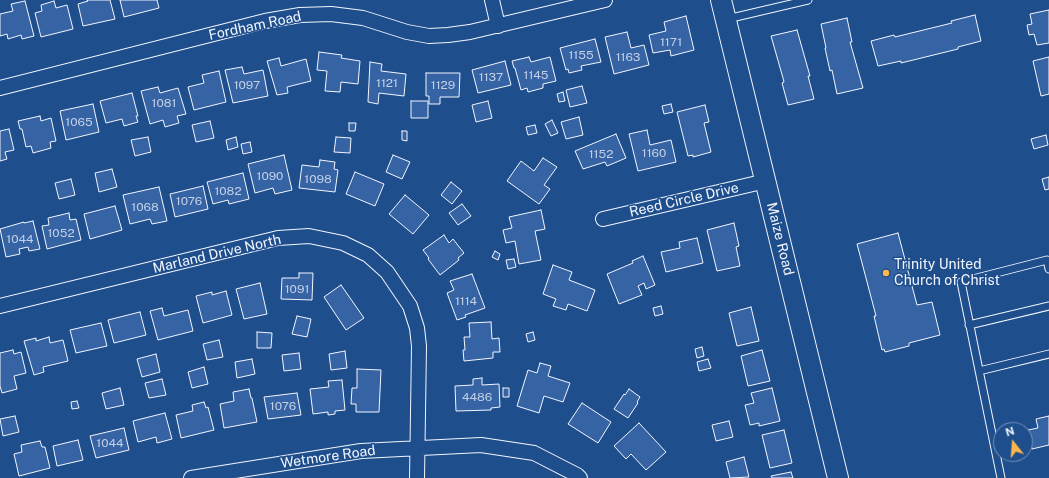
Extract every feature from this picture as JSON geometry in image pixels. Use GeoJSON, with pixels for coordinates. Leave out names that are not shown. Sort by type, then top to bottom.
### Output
{"type":"FeatureCollection","features":[{"type":"Feature","properties":{"kind":"street"},"geometry":{"type":"LineString","coordinates":[[492,0],[498,26]]}},
{"type":"Feature","properties":{"kind":"street","name":"Fordham Road"},"geometry":{"type":"LineString","coordinates":[[0,88],[265,21],[300,15],[331,14],[363,18],[407,32],[429,36],[470,32],[605,0]]}},
{"type":"Feature","properties":{"kind":"street","name":"Maize Road"},"geometry":{"type":"LineString","coordinates":[[721,0],[838,478]]}},
{"type":"Feature","properties":{"kind":"street","name":"Reed Circle Drive"},"geometry":{"type":"LineString","coordinates":[[603,219],[766,181]]}},
{"type":"Feature","properties":{"kind":"street","name":"Marland Drive North"},"geometry":{"type":"LineString","coordinates":[[0,306],[278,238],[309,236],[343,243],[368,255],[387,272],[410,306],[417,328],[419,346],[417,478]]}},
{"type":"Feature","properties":{"kind":"street","name":"Wetmore Road"},"geometry":{"type":"LineString","coordinates":[[191,478],[361,451],[481,445],[534,453],[577,475],[580,478]]}},
{"type":"Feature","properties":{"kind":"lane"},"geometry":{"type":"LineString","coordinates":[[726,19],[808,0]]}},
{"type":"Feature","properties":{"kind":"lane"},"geometry":{"type":"LineString","coordinates":[[1000,478],[961,282],[1047,260],[1049,269]]}},
{"type":"Feature","properties":{"kind":"lane"},"geometry":{"type":"LineString","coordinates":[[969,325],[1049,306]]}},
{"type":"Feature","properties":{"kind":"lane"},"geometry":{"type":"LineString","coordinates":[[979,371],[1049,354]]}},
{"type":"Feature","properties":{"kind":"building"},"geometry":{"type":"Polygon","coordinates":[[[87,0],[110,0],[115,19],[83,26],[78,4],[88,1],[87,0]]]}},
{"type":"Feature","properties":{"kind":"building"},"geometry":{"type":"Polygon","coordinates":[[[120,0],[157,0],[159,8],[124,17],[120,0]]]}},
{"type":"Feature","properties":{"kind":"building"},"geometry":{"type":"Polygon","coordinates":[[[25,1],[34,36],[22,39],[21,35],[8,39],[7,34],[0,36],[0,14],[13,11],[11,4],[25,1]]]}},
{"type":"Feature","properties":{"kind":"building"},"geometry":{"type":"Polygon","coordinates":[[[54,1],[56,8],[67,5],[73,29],[41,37],[35,13],[42,11],[41,5],[54,1]]]}},
{"type":"Feature","properties":{"kind":"building"},"geometry":{"type":"Polygon","coordinates":[[[1049,10],[1049,43],[1037,45],[1034,34],[1029,35],[1027,25],[1032,24],[1030,14],[1049,10]]]}},
{"type":"Feature","properties":{"kind":"building"},"geometry":{"type":"Polygon","coordinates":[[[975,15],[981,41],[958,47],[958,49],[901,63],[901,61],[878,66],[871,41],[894,35],[895,37],[952,23],[951,21],[975,15]]]}},
{"type":"Feature","properties":{"kind":"building"},"geometry":{"type":"Polygon","coordinates":[[[686,16],[694,50],[671,56],[670,50],[653,53],[649,35],[666,31],[664,22],[686,16]]]}},
{"type":"Feature","properties":{"kind":"building"},"geometry":{"type":"Polygon","coordinates":[[[847,18],[852,42],[850,42],[863,88],[837,94],[832,70],[830,71],[821,24],[847,18]]]}},
{"type":"Feature","properties":{"kind":"building"},"geometry":{"type":"Polygon","coordinates":[[[797,30],[810,76],[808,76],[814,99],[788,105],[782,83],[784,82],[771,36],[797,30]]]}},
{"type":"Feature","properties":{"kind":"building"},"geometry":{"type":"Polygon","coordinates":[[[627,32],[631,48],[644,45],[649,65],[614,74],[605,37],[627,32]]]}},
{"type":"Feature","properties":{"kind":"building"},"geometry":{"type":"Polygon","coordinates":[[[595,39],[601,62],[581,66],[582,70],[569,73],[568,69],[566,70],[560,48],[595,39]]]}},
{"type":"Feature","properties":{"kind":"building"},"geometry":{"type":"Polygon","coordinates":[[[319,52],[342,55],[341,58],[360,61],[358,84],[341,82],[340,92],[325,91],[327,71],[317,70],[319,52]]]}},
{"type":"Feature","properties":{"kind":"building"},"geometry":{"type":"Polygon","coordinates":[[[529,57],[531,62],[550,57],[556,81],[543,84],[543,88],[528,92],[527,88],[521,90],[512,61],[529,57]]]}},
{"type":"Feature","properties":{"kind":"building"},"geometry":{"type":"Polygon","coordinates":[[[1049,57],[1049,94],[1041,96],[1033,61],[1049,57]]]}},
{"type":"Feature","properties":{"kind":"building"},"geometry":{"type":"Polygon","coordinates":[[[279,58],[281,66],[306,59],[311,81],[287,87],[288,93],[277,95],[267,61],[279,58]]]}},
{"type":"Feature","properties":{"kind":"building"},"geometry":{"type":"Polygon","coordinates":[[[505,61],[511,85],[478,93],[472,70],[505,61]]]}},
{"type":"Feature","properties":{"kind":"building"},"geometry":{"type":"Polygon","coordinates":[[[370,62],[382,64],[381,71],[406,74],[404,96],[379,93],[378,104],[368,102],[370,62]]]}},
{"type":"Feature","properties":{"kind":"building"},"geometry":{"type":"Polygon","coordinates":[[[242,67],[244,74],[263,70],[268,96],[233,103],[225,70],[242,67]]]}},
{"type":"Feature","properties":{"kind":"building"},"geometry":{"type":"Polygon","coordinates":[[[219,71],[226,102],[194,110],[188,87],[204,83],[202,75],[219,71]]]}},
{"type":"Feature","properties":{"kind":"building"},"geometry":{"type":"Polygon","coordinates":[[[426,73],[460,73],[459,97],[440,97],[440,104],[429,104],[429,96],[426,96],[426,73]]]}},
{"type":"Feature","properties":{"kind":"building"},"geometry":{"type":"Polygon","coordinates":[[[582,86],[587,103],[570,107],[566,90],[582,86]]]}},
{"type":"Feature","properties":{"kind":"building"},"geometry":{"type":"Polygon","coordinates":[[[158,87],[160,93],[178,88],[186,114],[177,116],[179,123],[165,127],[163,120],[150,124],[141,91],[158,87]]]}},
{"type":"Feature","properties":{"kind":"building"},"geometry":{"type":"Polygon","coordinates":[[[563,92],[565,101],[559,102],[557,94],[563,92]]]}},
{"type":"Feature","properties":{"kind":"building"},"geometry":{"type":"Polygon","coordinates":[[[132,93],[138,116],[136,116],[138,122],[124,126],[122,119],[106,123],[100,101],[132,93]]]}},
{"type":"Feature","properties":{"kind":"building"},"geometry":{"type":"Polygon","coordinates":[[[411,101],[428,101],[428,118],[411,118],[411,101]]]}},
{"type":"Feature","properties":{"kind":"building"},"geometry":{"type":"Polygon","coordinates":[[[488,101],[492,118],[476,122],[472,105],[488,101]]]}},
{"type":"Feature","properties":{"kind":"building"},"geometry":{"type":"Polygon","coordinates":[[[93,104],[99,132],[66,140],[60,111],[93,104]]]}},
{"type":"Feature","properties":{"kind":"building"},"geometry":{"type":"Polygon","coordinates":[[[671,104],[673,112],[664,114],[662,106],[671,104]]]}},
{"type":"Feature","properties":{"kind":"building"},"geometry":{"type":"Polygon","coordinates":[[[705,105],[709,122],[704,123],[711,152],[693,157],[693,155],[688,156],[677,112],[705,105]]]}},
{"type":"Feature","properties":{"kind":"building"},"geometry":{"type":"Polygon","coordinates":[[[40,116],[41,121],[51,118],[56,141],[50,142],[51,148],[33,153],[31,146],[26,147],[22,129],[20,129],[18,121],[40,116]]]}},
{"type":"Feature","properties":{"kind":"building"},"geometry":{"type":"Polygon","coordinates":[[[579,117],[583,135],[566,139],[561,122],[579,117]]]}},
{"type":"Feature","properties":{"kind":"building"},"geometry":{"type":"Polygon","coordinates":[[[552,120],[558,133],[551,136],[545,124],[552,120]]]}},
{"type":"Feature","properties":{"kind":"building"},"geometry":{"type":"Polygon","coordinates":[[[210,121],[214,138],[196,142],[192,125],[210,121]]]}},
{"type":"Feature","properties":{"kind":"building"},"geometry":{"type":"Polygon","coordinates":[[[349,123],[356,123],[355,131],[349,131],[349,123]]]}},
{"type":"Feature","properties":{"kind":"building"},"geometry":{"type":"Polygon","coordinates":[[[535,125],[537,133],[528,135],[526,127],[535,125]]]}},
{"type":"Feature","properties":{"kind":"building"},"geometry":{"type":"Polygon","coordinates":[[[9,129],[14,150],[5,152],[7,159],[0,161],[0,131],[9,129]]]}},
{"type":"Feature","properties":{"kind":"building"},"geometry":{"type":"Polygon","coordinates":[[[647,130],[650,145],[671,140],[676,162],[638,171],[629,134],[647,130]]]}},
{"type":"Feature","properties":{"kind":"building"},"geometry":{"type":"Polygon","coordinates":[[[402,131],[407,131],[407,141],[402,140],[402,131]]]}},
{"type":"Feature","properties":{"kind":"building"},"geometry":{"type":"Polygon","coordinates":[[[616,134],[626,158],[607,166],[605,162],[583,169],[575,151],[616,134]]]}},
{"type":"Feature","properties":{"kind":"building"},"geometry":{"type":"Polygon","coordinates":[[[1046,135],[1048,145],[1034,149],[1031,139],[1046,135]]]}},
{"type":"Feature","properties":{"kind":"building"},"geometry":{"type":"Polygon","coordinates":[[[148,137],[151,152],[135,156],[131,140],[148,137]]]}},
{"type":"Feature","properties":{"kind":"building"},"geometry":{"type":"Polygon","coordinates":[[[236,137],[238,147],[228,150],[226,140],[236,137]]]}},
{"type":"Feature","properties":{"kind":"building"},"geometry":{"type":"Polygon","coordinates":[[[336,137],[351,138],[350,153],[334,152],[336,137]]]}},
{"type":"Feature","properties":{"kind":"building"},"geometry":{"type":"Polygon","coordinates":[[[250,142],[252,152],[243,154],[241,144],[250,142]]]}},
{"type":"Feature","properties":{"kind":"building"},"geometry":{"type":"Polygon","coordinates":[[[284,155],[292,190],[275,194],[273,188],[255,193],[248,164],[284,155]]]}},
{"type":"Feature","properties":{"kind":"building"},"geometry":{"type":"Polygon","coordinates":[[[393,155],[410,162],[402,179],[386,172],[393,155]]]}},
{"type":"Feature","properties":{"kind":"building"},"geometry":{"type":"Polygon","coordinates":[[[543,158],[557,167],[544,185],[550,189],[539,204],[507,181],[521,161],[534,171],[543,158]]]}},
{"type":"Feature","properties":{"kind":"building"},"geometry":{"type":"Polygon","coordinates":[[[320,160],[335,162],[334,169],[338,170],[335,192],[299,188],[302,165],[319,167],[320,160]]]}},
{"type":"Feature","properties":{"kind":"building"},"geometry":{"type":"Polygon","coordinates":[[[112,169],[117,187],[99,192],[95,173],[112,169]]]}},
{"type":"Feature","properties":{"kind":"building"},"geometry":{"type":"Polygon","coordinates":[[[355,172],[384,184],[375,206],[346,194],[355,172]]]}},
{"type":"Feature","properties":{"kind":"building"},"geometry":{"type":"Polygon","coordinates":[[[243,173],[249,199],[229,204],[228,200],[213,204],[207,182],[243,173]]]}},
{"type":"Feature","properties":{"kind":"building"},"geometry":{"type":"Polygon","coordinates":[[[1049,177],[1049,189],[1045,190],[1042,179],[1049,177]]]}},
{"type":"Feature","properties":{"kind":"building"},"geometry":{"type":"Polygon","coordinates":[[[71,179],[75,195],[59,199],[55,183],[71,179]]]}},
{"type":"Feature","properties":{"kind":"building"},"geometry":{"type":"Polygon","coordinates":[[[451,182],[462,191],[452,204],[441,195],[451,182]]]}},
{"type":"Feature","properties":{"kind":"building"},"geometry":{"type":"Polygon","coordinates":[[[203,186],[208,209],[175,217],[170,194],[203,186]]]}},
{"type":"Feature","properties":{"kind":"building"},"geometry":{"type":"Polygon","coordinates":[[[159,187],[167,221],[152,224],[150,219],[130,224],[123,195],[159,187]]]}},
{"type":"Feature","properties":{"kind":"building"},"geometry":{"type":"Polygon","coordinates":[[[405,195],[429,215],[413,234],[389,214],[405,195]]]}},
{"type":"Feature","properties":{"kind":"building"},"geometry":{"type":"Polygon","coordinates":[[[462,204],[471,216],[458,225],[449,213],[462,204]]]}},
{"type":"Feature","properties":{"kind":"building"},"geometry":{"type":"Polygon","coordinates":[[[115,206],[122,230],[90,239],[84,214],[115,206]]]}},
{"type":"Feature","properties":{"kind":"building"},"geometry":{"type":"Polygon","coordinates":[[[541,210],[545,229],[535,231],[541,260],[519,264],[515,241],[506,243],[503,230],[512,228],[509,217],[541,210]]]}},
{"type":"Feature","properties":{"kind":"building"},"geometry":{"type":"Polygon","coordinates":[[[69,213],[70,220],[76,219],[81,240],[47,249],[42,226],[49,225],[48,218],[69,213]]]}},
{"type":"Feature","properties":{"kind":"building"},"geometry":{"type":"Polygon","coordinates":[[[33,221],[40,249],[29,251],[28,247],[19,249],[20,254],[6,257],[0,229],[33,221]]]}},
{"type":"Feature","properties":{"kind":"building"},"geometry":{"type":"Polygon","coordinates":[[[734,223],[739,246],[736,247],[740,266],[717,271],[707,230],[734,223]]]}},
{"type":"Feature","properties":{"kind":"building","name":"Trinity United Church of Christ"},"geometry":{"type":"Polygon","coordinates":[[[898,233],[917,305],[932,302],[940,335],[909,343],[909,346],[885,352],[884,349],[882,350],[874,316],[876,316],[857,244],[898,233]]]}},
{"type":"Feature","properties":{"kind":"building"},"geometry":{"type":"Polygon","coordinates":[[[444,235],[449,243],[453,239],[464,253],[458,258],[459,260],[440,275],[423,250],[444,235]]]}},
{"type":"Feature","properties":{"kind":"building"},"geometry":{"type":"Polygon","coordinates":[[[697,238],[703,263],[666,272],[661,252],[680,248],[679,242],[697,238]]]}},
{"type":"Feature","properties":{"kind":"building"},"geometry":{"type":"Polygon","coordinates":[[[495,251],[500,254],[498,260],[492,257],[495,251]]]}},
{"type":"Feature","properties":{"kind":"building"},"geometry":{"type":"Polygon","coordinates":[[[643,256],[655,285],[646,289],[644,283],[638,286],[642,295],[619,304],[607,274],[633,263],[632,261],[643,256]]]}},
{"type":"Feature","properties":{"kind":"building"},"geometry":{"type":"Polygon","coordinates":[[[514,259],[516,267],[508,269],[506,260],[514,259]]]}},
{"type":"Feature","properties":{"kind":"building"},"geometry":{"type":"Polygon","coordinates":[[[553,265],[572,272],[569,280],[595,290],[587,311],[568,304],[566,310],[553,306],[556,299],[543,294],[553,265]]]}},
{"type":"Feature","properties":{"kind":"building"},"geometry":{"type":"Polygon","coordinates":[[[299,273],[313,273],[312,300],[281,299],[282,278],[299,278],[299,273]]]}},
{"type":"Feature","properties":{"kind":"building"},"geometry":{"type":"Polygon","coordinates":[[[472,274],[485,308],[465,315],[466,317],[457,320],[447,293],[454,290],[450,281],[472,274]]]}},
{"type":"Feature","properties":{"kind":"building"},"geometry":{"type":"Polygon","coordinates":[[[260,283],[267,314],[244,319],[236,289],[260,283]]]}},
{"type":"Feature","properties":{"kind":"building"},"geometry":{"type":"Polygon","coordinates":[[[341,285],[364,318],[346,330],[324,297],[341,285]]]}},
{"type":"Feature","properties":{"kind":"building"},"geometry":{"type":"Polygon","coordinates":[[[226,291],[232,315],[203,323],[196,296],[212,292],[212,295],[226,291]]]}},
{"type":"Feature","properties":{"kind":"building"},"geometry":{"type":"Polygon","coordinates":[[[661,306],[663,314],[655,316],[653,308],[661,306]]]}},
{"type":"Feature","properties":{"kind":"building"},"geometry":{"type":"Polygon","coordinates":[[[751,307],[759,341],[737,346],[729,313],[751,307]]]}},
{"type":"Feature","properties":{"kind":"building"},"geometry":{"type":"Polygon","coordinates":[[[162,308],[164,316],[188,310],[193,331],[158,340],[150,311],[162,308]]]}},
{"type":"Feature","properties":{"kind":"building"},"geometry":{"type":"Polygon","coordinates":[[[140,312],[146,335],[114,343],[108,320],[140,312]]]}},
{"type":"Feature","properties":{"kind":"building"},"geometry":{"type":"Polygon","coordinates":[[[297,316],[311,319],[307,337],[292,334],[297,316]]]}},
{"type":"Feature","properties":{"kind":"building"},"geometry":{"type":"Polygon","coordinates":[[[491,322],[492,339],[499,338],[500,352],[493,352],[493,358],[464,361],[464,337],[470,337],[469,323],[491,322]]]}},
{"type":"Feature","properties":{"kind":"building"},"geometry":{"type":"Polygon","coordinates":[[[101,323],[107,346],[76,353],[70,330],[101,323]]]}},
{"type":"Feature","properties":{"kind":"building"},"geometry":{"type":"Polygon","coordinates":[[[257,332],[272,333],[271,348],[257,348],[257,332]]]}},
{"type":"Feature","properties":{"kind":"building"},"geometry":{"type":"Polygon","coordinates":[[[533,332],[535,340],[528,342],[526,334],[533,332]]]}},
{"type":"Feature","properties":{"kind":"building"},"geometry":{"type":"Polygon","coordinates":[[[49,337],[50,343],[63,340],[68,361],[43,367],[44,372],[34,375],[24,341],[36,338],[36,341],[49,337]]]}},
{"type":"Feature","properties":{"kind":"building"},"geometry":{"type":"Polygon","coordinates":[[[219,340],[223,357],[207,360],[203,344],[219,340]]]}},
{"type":"Feature","properties":{"kind":"building"},"geometry":{"type":"Polygon","coordinates":[[[702,347],[704,356],[697,358],[695,349],[702,347]]]}},
{"type":"Feature","properties":{"kind":"building"},"geometry":{"type":"Polygon","coordinates":[[[13,350],[14,354],[21,352],[26,373],[14,376],[17,389],[2,393],[0,386],[0,353],[13,350]]]}},
{"type":"Feature","properties":{"kind":"building"},"geometry":{"type":"Polygon","coordinates":[[[762,350],[770,381],[748,386],[741,356],[762,350]]]}},
{"type":"Feature","properties":{"kind":"building"},"geometry":{"type":"Polygon","coordinates":[[[345,351],[347,368],[331,370],[329,354],[345,351]]]}},
{"type":"Feature","properties":{"kind":"building"},"geometry":{"type":"Polygon","coordinates":[[[299,353],[301,369],[284,371],[282,355],[299,353]]]}},
{"type":"Feature","properties":{"kind":"building"},"geometry":{"type":"Polygon","coordinates":[[[156,354],[160,372],[142,377],[137,359],[156,354]]]}},
{"type":"Feature","properties":{"kind":"building"},"geometry":{"type":"Polygon","coordinates":[[[252,359],[255,374],[237,378],[235,362],[252,359]]]}},
{"type":"Feature","properties":{"kind":"building"},"geometry":{"type":"Polygon","coordinates":[[[708,359],[711,368],[699,371],[697,362],[708,359]]]}},
{"type":"Feature","properties":{"kind":"building"},"geometry":{"type":"Polygon","coordinates":[[[540,363],[551,366],[548,376],[570,383],[563,402],[544,396],[539,413],[517,406],[528,370],[537,373],[540,363]]]}},
{"type":"Feature","properties":{"kind":"building"},"geometry":{"type":"Polygon","coordinates":[[[204,367],[208,384],[192,388],[188,372],[204,367]]]}},
{"type":"Feature","properties":{"kind":"building"},"geometry":{"type":"Polygon","coordinates":[[[357,369],[381,370],[379,412],[356,412],[356,404],[351,404],[352,388],[357,388],[357,369]]]}},
{"type":"Feature","properties":{"kind":"building"},"geometry":{"type":"Polygon","coordinates":[[[482,378],[482,385],[499,384],[500,407],[491,408],[491,410],[456,411],[455,386],[473,385],[473,379],[482,378]]]}},
{"type":"Feature","properties":{"kind":"building"},"geometry":{"type":"Polygon","coordinates":[[[162,379],[166,395],[149,398],[145,383],[162,379]]]}},
{"type":"Feature","properties":{"kind":"building"},"geometry":{"type":"Polygon","coordinates":[[[342,380],[345,410],[335,411],[335,414],[328,415],[328,412],[313,414],[310,389],[329,387],[328,381],[342,380]]]}},
{"type":"Feature","properties":{"kind":"building"},"geometry":{"type":"Polygon","coordinates":[[[120,388],[124,405],[106,409],[102,393],[120,388]]]}},
{"type":"Feature","properties":{"kind":"building"},"geometry":{"type":"Polygon","coordinates":[[[503,388],[509,388],[509,397],[503,397],[503,388]]]}},
{"type":"Feature","properties":{"kind":"building"},"geometry":{"type":"Polygon","coordinates":[[[772,388],[780,421],[759,426],[759,423],[750,425],[745,405],[754,403],[751,393],[772,388]]]}},
{"type":"Feature","properties":{"kind":"building"},"geometry":{"type":"Polygon","coordinates":[[[249,389],[257,422],[224,428],[220,404],[234,401],[233,392],[249,389]]]}},
{"type":"Feature","properties":{"kind":"building"},"geometry":{"type":"Polygon","coordinates":[[[629,389],[640,397],[637,402],[638,403],[628,418],[614,409],[629,389]]]}},
{"type":"Feature","properties":{"kind":"building"},"geometry":{"type":"Polygon","coordinates":[[[297,393],[301,415],[268,419],[264,397],[297,393]]]}},
{"type":"Feature","properties":{"kind":"building"},"geometry":{"type":"Polygon","coordinates":[[[77,401],[79,408],[72,409],[71,402],[77,401]]]}},
{"type":"Feature","properties":{"kind":"building"},"geometry":{"type":"Polygon","coordinates":[[[204,402],[206,408],[208,407],[214,430],[181,438],[176,415],[193,411],[192,405],[204,402]]]}},
{"type":"Feature","properties":{"kind":"building"},"geometry":{"type":"Polygon","coordinates":[[[582,403],[611,422],[598,443],[568,424],[582,403]]]}},
{"type":"Feature","properties":{"kind":"building"},"geometry":{"type":"Polygon","coordinates":[[[165,413],[172,439],[157,443],[156,437],[138,442],[133,421],[165,413]]]}},
{"type":"Feature","properties":{"kind":"building"},"geometry":{"type":"Polygon","coordinates":[[[15,416],[19,432],[3,436],[0,419],[15,416]]]}},
{"type":"Feature","properties":{"kind":"building"},"geometry":{"type":"Polygon","coordinates":[[[1049,416],[1049,445],[1033,449],[1033,429],[1038,428],[1036,419],[1049,416]]]}},
{"type":"Feature","properties":{"kind":"building"},"geometry":{"type":"Polygon","coordinates":[[[729,421],[733,437],[716,441],[712,425],[729,421]]]}},
{"type":"Feature","properties":{"kind":"building"},"geometry":{"type":"Polygon","coordinates":[[[639,423],[666,452],[646,470],[631,454],[626,459],[614,446],[639,423]]]}},
{"type":"Feature","properties":{"kind":"building"},"geometry":{"type":"Polygon","coordinates":[[[124,428],[129,450],[96,458],[90,436],[124,428]]]}},
{"type":"Feature","properties":{"kind":"building"},"geometry":{"type":"Polygon","coordinates":[[[784,430],[792,463],[770,468],[762,435],[784,430]]]}},
{"type":"Feature","properties":{"kind":"building"},"geometry":{"type":"Polygon","coordinates":[[[78,440],[83,460],[57,466],[53,446],[78,440]]]}},
{"type":"Feature","properties":{"kind":"building"},"geometry":{"type":"Polygon","coordinates":[[[40,441],[42,447],[45,447],[50,468],[19,476],[14,454],[22,452],[21,445],[40,441]]]}},
{"type":"Feature","properties":{"kind":"building"},"geometry":{"type":"Polygon","coordinates":[[[744,457],[749,477],[730,478],[726,462],[744,457]]]}},
{"type":"Feature","properties":{"kind":"building"},"geometry":{"type":"Polygon","coordinates":[[[791,472],[793,478],[772,478],[771,476],[791,472]]]}},
{"type":"Feature","properties":{"kind":"place","name":"Trinity United Church of Christ"},"geometry":{"type":"Point","coordinates":[886,273]}}]}
